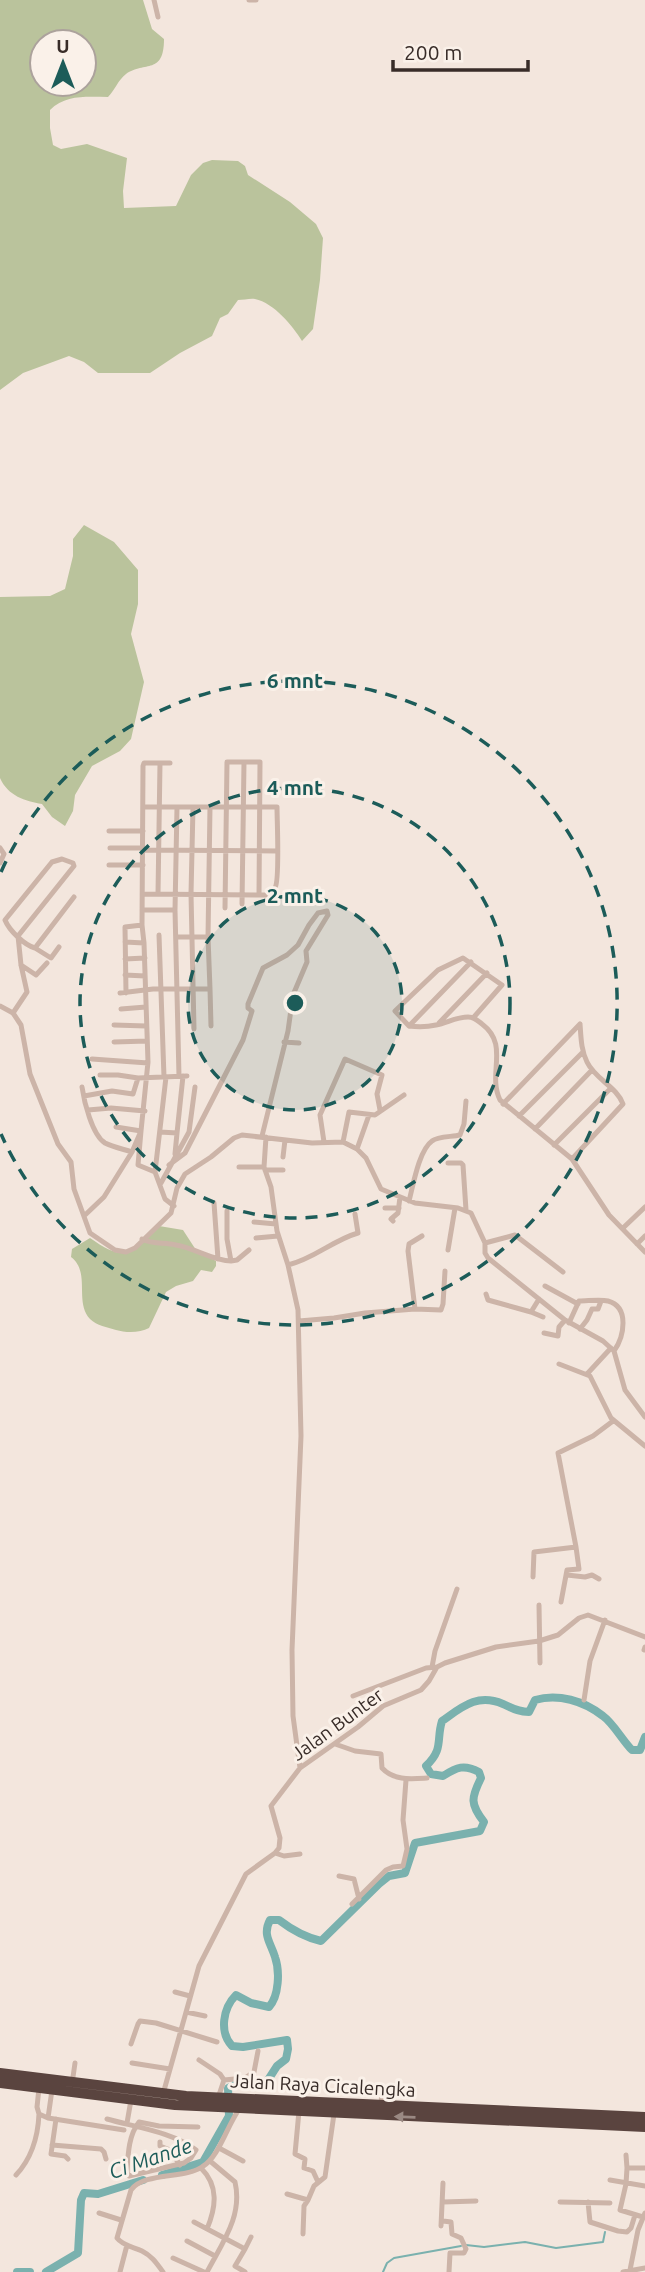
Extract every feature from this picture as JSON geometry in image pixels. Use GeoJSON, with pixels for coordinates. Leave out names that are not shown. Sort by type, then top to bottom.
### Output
{"type":"FeatureCollection","features":[{"type":"Feature","properties":{"kind":"highway","name":"Jalan Raya Cicalengka"},"geometry":{"type":"LineString","coordinates":[[0,2073],[299,2111],[645,2127]]}},
{"type":"Feature","properties":{"kind":"highway","name":"Jalan Raya Cicalengka"},"geometry":{"type":"LineString","coordinates":[[0,2083],[131,2100],[218,2102]]}},
{"type":"Feature","properties":{"kind":"highway","name":"Jalan Raya Cicalengka"},"geometry":{"type":"LineString","coordinates":[[241,2104],[381,2105],[645,2117]]}},
{"type":"Feature","properties":{"kind":"street"},"geometry":{"type":"LineString","coordinates":[[154,0],[158,18]]}},
{"type":"Feature","properties":{"kind":"street"},"geometry":{"type":"LineString","coordinates":[[249,0],[256,0]]}},
{"type":"Feature","properties":{"kind":"street"},"geometry":{"type":"LineString","coordinates":[[225,908],[227,762],[260,762],[259,895]]}},
{"type":"Feature","properties":{"kind":"street"},"geometry":{"type":"LineString","coordinates":[[243,904],[244,762]]}},
{"type":"Feature","properties":{"kind":"street"},"geometry":{"type":"LineString","coordinates":[[158,894],[160,763]]}},
{"type":"Feature","properties":{"kind":"street"},"geometry":{"type":"LineString","coordinates":[[155,1172],[138,1165],[148,1063],[142,925],[144,765],[170,763]]}},
{"type":"Feature","properties":{"kind":"street"},"geometry":{"type":"LineString","coordinates":[[142,894],[267,895],[275,890],[277,883],[277,807],[143,807]]}},
{"type":"Feature","properties":{"kind":"street"},"geometry":{"type":"LineString","coordinates":[[175,1156],[183,1076],[176,988],[177,807]]}},
{"type":"Feature","properties":{"kind":"street"},"geometry":{"type":"LineString","coordinates":[[193,807],[191,894],[194,1029]]}},
{"type":"Feature","properties":{"kind":"street"},"geometry":{"type":"LineString","coordinates":[[210,807],[208,937],[211,1026]]}},
{"type":"Feature","properties":{"kind":"street"},"geometry":{"type":"LineString","coordinates":[[109,831],[143,831]]}},
{"type":"Feature","properties":{"kind":"street"},"geometry":{"type":"LineString","coordinates":[[0,848],[4,853],[0,863]]}},
{"type":"Feature","properties":{"kind":"street"},"geometry":{"type":"LineString","coordinates":[[110,848],[277,851]]}},
{"type":"Feature","properties":{"kind":"street"},"geometry":{"type":"LineString","coordinates":[[13,1013],[27,992],[18,936],[74,866],[69,860],[62,859],[52,862],[5,922],[18,936],[31,947],[51,958],[59,947]]}},
{"type":"Feature","properties":{"kind":"street"},"geometry":{"type":"LineString","coordinates":[[109,865],[143,864]]}},
{"type":"Feature","properties":{"kind":"street"},"geometry":{"type":"LineString","coordinates":[[35,948],[74,897]]}},
{"type":"Feature","properties":{"kind":"street"},"geometry":{"type":"LineString","coordinates":[[142,910],[175,910]]}},
{"type":"Feature","properties":{"kind":"street"},"geometry":{"type":"LineString","coordinates":[[169,1165],[185,1153],[243,1040],[253,1011],[248,1008],[248,1004],[260,971],[299,945],[313,919],[318,913],[327,911],[328,915],[306,951],[307,962],[293,995],[264,1136],[265,1169],[271,1186],[278,1236],[288,1265],[299,1321],[301,1436],[292,1650],[293,1716],[300,1768]]}},
{"type":"Feature","properties":{"kind":"street"},"geometry":{"type":"LineString","coordinates":[[142,925],[125,927],[123,993],[176,988],[210,989]]}},
{"type":"Feature","properties":{"kind":"street"},"geometry":{"type":"LineString","coordinates":[[159,935],[165,1077],[155,1172],[165,1199],[174,1206]]}},
{"type":"Feature","properties":{"kind":"street"},"geometry":{"type":"LineString","coordinates":[[176,937],[208,937]]}},
{"type":"Feature","properties":{"kind":"street"},"geometry":{"type":"LineString","coordinates":[[125,942],[144,943]]}},
{"type":"Feature","properties":{"kind":"street"},"geometry":{"type":"LineString","coordinates":[[125,959],[145,958]]}},
{"type":"Feature","properties":{"kind":"street"},"geometry":{"type":"LineString","coordinates":[[474,1017],[502,985],[471,962],[460,958],[438,970],[395,1011],[409,1026],[437,1025],[457,1018],[474,1017],[488,1029],[498,1050],[496,1093],[503,1104],[572,1159],[609,1216],[645,1252]]}},
{"type":"Feature","properties":{"kind":"street"},"geometry":{"type":"LineString","coordinates":[[409,1026],[471,962]]}},
{"type":"Feature","properties":{"kind":"street"},"geometry":{"type":"LineString","coordinates":[[21,965],[36,975],[47,963]]}},
{"type":"Feature","properties":{"kind":"street"},"geometry":{"type":"LineString","coordinates":[[437,1025],[487,973]]}},
{"type":"Feature","properties":{"kind":"street"},"geometry":{"type":"LineString","coordinates":[[125,975],[145,976]]}},
{"type":"Feature","properties":{"kind":"street"},"geometry":{"type":"LineString","coordinates":[[0,1006],[13,1013],[21,1025],[30,1074],[58,1144],[72,1167],[74,1189],[90,1233],[115,1250],[130,1251],[167,1218],[174,1206],[177,1188],[185,1174],[242,1135],[343,1142],[357,1149],[370,1164],[379,1188],[409,1200],[470,1210]]}},
{"type":"Feature","properties":{"kind":"street"},"geometry":{"type":"LineString","coordinates":[[121,1009],[146,1007]]}},
{"type":"Feature","properties":{"kind":"street"},"geometry":{"type":"LineString","coordinates":[[418,1017],[426,1026]]}},
{"type":"Feature","properties":{"kind":"street"},"geometry":{"type":"LineString","coordinates":[[503,1104],[580,1024],[583,1052],[592,1070],[623,1100],[623,1104],[572,1159]]}},
{"type":"Feature","properties":{"kind":"street"},"geometry":{"type":"LineString","coordinates":[[114,1025],[146,1026]]}},
{"type":"Feature","properties":{"kind":"street"},"geometry":{"type":"LineString","coordinates":[[114,1042],[147,1041]]}},
{"type":"Feature","properties":{"kind":"street"},"geometry":{"type":"LineString","coordinates":[[284,1042],[299,1044]]}},
{"type":"Feature","properties":{"kind":"street"},"geometry":{"type":"LineString","coordinates":[[519,1116],[583,1052]]}},
{"type":"Feature","properties":{"kind":"street"},"geometry":{"type":"LineString","coordinates":[[92,1059],[148,1063]]}},
{"type":"Feature","properties":{"kind":"street"},"geometry":{"type":"LineString","coordinates":[[324,1142],[320,1115],[345,1059],[382,1075],[377,1094],[380,1110]]}},
{"type":"Feature","properties":{"kind":"street"},"geometry":{"type":"LineString","coordinates":[[535,1129],[592,1070]]}},
{"type":"Feature","properties":{"kind":"street"},"geometry":{"type":"LineString","coordinates":[[100,1075],[118,1074],[138,1078],[183,1076]]}},
{"type":"Feature","properties":{"kind":"street"},"geometry":{"type":"LineString","coordinates":[[84,1096],[112,1091],[133,1094],[138,1078]]}},
{"type":"Feature","properties":{"kind":"street"},"geometry":{"type":"LineString","coordinates":[[82,1087],[90,1120],[103,1142],[132,1152]]}},
{"type":"Feature","properties":{"kind":"street"},"geometry":{"type":"LineString","coordinates":[[161,1183],[189,1132],[195,1087]]}},
{"type":"Feature","properties":{"kind":"street"},"geometry":{"type":"LineString","coordinates":[[554,1145],[611,1088]]}},
{"type":"Feature","properties":{"kind":"street"},"geometry":{"type":"LineString","coordinates":[[343,1142],[349,1112],[374,1115],[404,1095]]}},
{"type":"Feature","properties":{"kind":"street"},"geometry":{"type":"LineString","coordinates":[[409,1200],[421,1159],[429,1143],[434,1139],[460,1134],[466,1101]]}},
{"type":"Feature","properties":{"kind":"street"},"geometry":{"type":"LineString","coordinates":[[88,1111],[111,1108],[145,1111]]}},
{"type":"Feature","properties":{"kind":"street"},"geometry":{"type":"LineString","coordinates":[[357,1149],[369,1115]]}},
{"type":"Feature","properties":{"kind":"street"},"geometry":{"type":"LineString","coordinates":[[116,1127],[141,1131]]}},
{"type":"Feature","properties":{"kind":"street"},"geometry":{"type":"LineString","coordinates":[[84,1216],[104,1197],[132,1152],[141,1131]]}},
{"type":"Feature","properties":{"kind":"street"},"geometry":{"type":"LineString","coordinates":[[160,1132],[177,1133]]}},
{"type":"Feature","properties":{"kind":"street"},"geometry":{"type":"LineString","coordinates":[[283,1157],[285,1140]]}},
{"type":"Feature","properties":{"kind":"street"},"geometry":{"type":"LineString","coordinates":[[448,1163],[463,1165],[470,1210],[485,1243],[488,1258],[567,1321],[603,1341],[612,1350],[625,1390],[645,1417]]}},
{"type":"Feature","properties":{"kind":"street"},"geometry":{"type":"LineString","coordinates":[[239,1167],[283,1170]]}},
{"type":"Feature","properties":{"kind":"street"},"geometry":{"type":"LineString","coordinates":[[393,1221],[391,1219],[398,1213],[400,1197]]}},
{"type":"Feature","properties":{"kind":"street"},"geometry":{"type":"LineString","coordinates":[[214,1203],[218,1259]]}},
{"type":"Feature","properties":{"kind":"street"},"geometry":{"type":"LineString","coordinates":[[623,1228],[645,1207]]}},
{"type":"Feature","properties":{"kind":"street"},"geometry":{"type":"LineString","coordinates":[[386,1208],[399,1208]]}},
{"type":"Feature","properties":{"kind":"street"},"geometry":{"type":"LineString","coordinates":[[448,1250],[455,1208]]}},
{"type":"Feature","properties":{"kind":"street"},"geometry":{"type":"LineString","coordinates":[[228,1211],[227,1239],[231,1261]]}},
{"type":"Feature","properties":{"kind":"street"},"geometry":{"type":"LineString","coordinates":[[288,1265],[303,1261],[328,1248],[334,1241],[358,1233],[355,1214]]}},
{"type":"Feature","properties":{"kind":"street"},"geometry":{"type":"LineString","coordinates":[[254,1222],[276,1224]]}},
{"type":"Feature","properties":{"kind":"street"},"geometry":{"type":"LineString","coordinates":[[485,1243],[515,1235],[563,1272]]}},
{"type":"Feature","properties":{"kind":"street"},"geometry":{"type":"LineString","coordinates":[[256,1238],[278,1236]]}},
{"type":"Feature","properties":{"kind":"street"},"geometry":{"type":"LineString","coordinates":[[637,1244],[645,1236]]}},
{"type":"Feature","properties":{"kind":"street"},"geometry":{"type":"LineString","coordinates":[[415,1309],[408,1251],[409,1244],[422,1237]]}},
{"type":"Feature","properties":{"kind":"street"},"geometry":{"type":"LineString","coordinates":[[142,1239],[153,1244],[185,1247],[222,1261],[237,1260],[249,1250]]}},
{"type":"Feature","properties":{"kind":"street"},"geometry":{"type":"LineString","coordinates":[[299,1321],[442,1308],[445,1271]]}},
{"type":"Feature","properties":{"kind":"street"},"geometry":{"type":"LineString","coordinates":[[545,1286],[578,1304]]}},
{"type":"Feature","properties":{"kind":"street"},"geometry":{"type":"LineString","coordinates":[[486,1294],[488,1300],[543,1317]]}},
{"type":"Feature","properties":{"kind":"street"},"geometry":{"type":"LineString","coordinates":[[531,1312],[539,1299]]}},
{"type":"Feature","properties":{"kind":"street"},"geometry":{"type":"LineString","coordinates":[[544,1333],[557,1337],[559,1327],[582,1301],[609,1301],[618,1308],[622,1314],[620,1341],[587,1374]]}},
{"type":"Feature","properties":{"kind":"street"},"geometry":{"type":"LineString","coordinates":[[580,1329],[592,1309],[598,1309],[601,1301]]}},
{"type":"Feature","properties":{"kind":"street"},"geometry":{"type":"LineString","coordinates":[[559,1363],[587,1374],[613,1421],[621,1424],[645,1446]]}},
{"type":"Feature","properties":{"kind":"street"},"geometry":{"type":"LineString","coordinates":[[561,1602],[568,1569],[579,1569],[569,1506],[557,1455],[593,1436],[613,1421]]}},
{"type":"Feature","properties":{"kind":"street"},"geometry":{"type":"LineString","coordinates":[[533,1577],[534,1552],[576,1547]]}},
{"type":"Feature","properties":{"kind":"street"},"geometry":{"type":"LineString","coordinates":[[567,1575],[592,1575],[599,1579]]}},
{"type":"Feature","properties":{"kind":"street"},"geometry":{"type":"LineString","coordinates":[[435,1667],[435,1651],[457,1590]]}},
{"type":"Feature","properties":{"kind":"street"},"geometry":{"type":"LineString","coordinates":[[539,1605],[540,1662]]}},
{"type":"Feature","properties":{"kind":"street"},"geometry":{"type":"LineString","coordinates":[[354,1696],[496,1647],[539,1641],[558,1635],[583,1616],[591,1615],[645,1637]]}},
{"type":"Feature","properties":{"kind":"street"},"geometry":{"type":"LineString","coordinates":[[583,1616],[583,1626]]}},
{"type":"Feature","properties":{"kind":"street"},"geometry":{"type":"LineString","coordinates":[[584,1700],[590,1661],[605,1620]]}},
{"type":"Feature","properties":{"kind":"street","name":"Jalan Bunter"},"geometry":{"type":"LineString","coordinates":[[275,1853],[279,1848],[280,1838],[271,1806],[300,1768],[383,1706],[421,1690],[429,1681],[435,1667]]}},
{"type":"Feature","properties":{"kind":"street"},"geometry":{"type":"LineString","coordinates":[[335,1744],[355,1751],[380,1754],[385,1772],[406,1780],[427,1778]]}},
{"type":"Feature","properties":{"kind":"street"},"geometry":{"type":"LineString","coordinates":[[352,1904],[386,1870],[403,1866],[407,1849],[402,1807],[406,1780]]}},
{"type":"Feature","properties":{"kind":"street"},"geometry":{"type":"LineString","coordinates":[[163,2094],[199,1966],[240,1883],[252,1867],[275,1853],[282,1856],[300,1854]]}},
{"type":"Feature","properties":{"kind":"street"},"geometry":{"type":"LineString","coordinates":[[339,1876],[354,1879],[359,1899]]}},
{"type":"Feature","properties":{"kind":"street"},"geometry":{"type":"LineString","coordinates":[[175,1992],[190,1996]]}},
{"type":"Feature","properties":{"kind":"street"},"geometry":{"type":"LineString","coordinates":[[186,2012],[205,2016]]}},
{"type":"Feature","properties":{"kind":"street"},"geometry":{"type":"LineString","coordinates":[[131,2044],[139,2022],[181,2030],[217,2042]]}},
{"type":"Feature","properties":{"kind":"street"},"geometry":{"type":"LineString","coordinates":[[224,2080],[250,2076],[254,2072],[258,2051]]}},
{"type":"Feature","properties":{"kind":"street"},"geometry":{"type":"LineString","coordinates":[[199,2060],[220,2074],[224,2080],[218,2102]]}},
{"type":"Feature","properties":{"kind":"street"},"geometry":{"type":"LineString","coordinates":[[72,2084],[75,2063]]}},
{"type":"Feature","properties":{"kind":"street"},"geometry":{"type":"LineString","coordinates":[[132,2063],[170,2069]]}},
{"type":"Feature","properties":{"kind":"street"},"geometry":{"type":"LineString","coordinates":[[16,2175],[37,2138],[39,2088]]}},
{"type":"Feature","properties":{"kind":"street"},"geometry":{"type":"LineString","coordinates":[[381,2105],[382,2088]]}},
{"type":"Feature","properties":{"kind":"street"},"geometry":{"type":"LineString","coordinates":[[52,2090],[51,2154],[68,2159]]}},
{"type":"Feature","properties":{"kind":"street"},"geometry":{"type":"LineString","coordinates":[[126,2127],[131,2100]]}},
{"type":"Feature","properties":{"kind":"street"},"geometry":{"type":"LineString","coordinates":[[163,2272],[145,2252],[120,2242],[117,2238],[131,2190],[135,2185],[201,2168],[211,2161],[241,2104]]}},
{"type":"Feature","properties":{"kind":"street"},"geometry":{"type":"LineString","coordinates":[[299,2111],[295,2154],[305,2159],[304,2168],[313,2171],[318,2182]]}},
{"type":"Feature","properties":{"kind":"street"},"geometry":{"type":"LineString","coordinates":[[303,2234],[304,2206],[312,2189],[326,2176],[334,2113]]}},
{"type":"Feature","properties":{"kind":"street"},"geometry":{"type":"LineString","coordinates":[[39,2114],[52,2119],[135,2126],[176,2137],[196,2149],[191,2158],[180,2165],[128,2175],[130,2144],[135,2126],[140,2122],[159,2126],[198,2127]]}},
{"type":"Feature","properties":{"kind":"street"},"geometry":{"type":"LineString","coordinates":[[107,2119],[126,2127]]}},
{"type":"Feature","properties":{"kind":"street"},"geometry":{"type":"LineString","coordinates":[[160,2142],[160,2146],[170,2150],[180,2165]]}},
{"type":"Feature","properties":{"kind":"street"},"geometry":{"type":"LineString","coordinates":[[52,2145],[102,2149],[106,2159]]}},
{"type":"Feature","properties":{"kind":"street"},"geometry":{"type":"LineString","coordinates":[[219,2148],[243,2161]]}},
{"type":"Feature","properties":{"kind":"street"},"geometry":{"type":"LineString","coordinates":[[626,2155],[626,2184],[620,2210],[644,2215],[627,2271],[645,2268]]}},
{"type":"Feature","properties":{"kind":"street"},"geometry":{"type":"LineString","coordinates":[[173,2258],[206,2272],[235,2218],[236,2185],[211,2161]]}},
{"type":"Feature","properties":{"kind":"street"},"geometry":{"type":"LineString","coordinates":[[201,2168],[209,2177],[215,2193],[213,2216],[207,2229]]}},
{"type":"Feature","properties":{"kind":"street"},"geometry":{"type":"LineString","coordinates":[[627,2168],[645,2168]]}},
{"type":"Feature","properties":{"kind":"street"},"geometry":{"type":"LineString","coordinates":[[610,2180],[645,2186]]}},
{"type":"Feature","properties":{"kind":"street"},"geometry":{"type":"LineString","coordinates":[[443,2183],[442,2223],[451,2222],[452,2234],[461,2238],[465,2253],[450,2253],[449,2272]]}},
{"type":"Feature","properties":{"kind":"street"},"geometry":{"type":"LineString","coordinates":[[287,2194],[308,2200]]}},
{"type":"Feature","properties":{"kind":"street"},"geometry":{"type":"LineString","coordinates":[[443,2202],[477,2201]]}},
{"type":"Feature","properties":{"kind":"street"},"geometry":{"type":"LineString","coordinates":[[560,2202],[610,2203]]}},
{"type":"Feature","properties":{"kind":"street"},"geometry":{"type":"LineString","coordinates":[[588,2202],[590,2222],[608,2228],[627,2232],[635,2215]]}},
{"type":"Feature","properties":{"kind":"street"},"geometry":{"type":"LineString","coordinates":[[99,2213],[121,2220]]}},
{"type":"Feature","properties":{"kind":"street"},"geometry":{"type":"LineString","coordinates":[[194,2222],[245,2249]]}},
{"type":"Feature","properties":{"kind":"street"},"geometry":{"type":"LineString","coordinates":[[245,2272],[235,2266],[251,2237]]}},
{"type":"Feature","properties":{"kind":"street"},"geometry":{"type":"LineString","coordinates":[[187,2241],[215,2256]]}},
{"type":"Feature","properties":{"kind":"street"},"geometry":{"type":"LineString","coordinates":[[120,2272],[127,2245]]}},
{"type":"Feature","properties":{"kind":"street"},"geometry":{"type":"LineString","coordinates":[[152,2259],[153,2251]]}},
{"type":"Feature","properties":{"kind":"street"},"geometry":{"type":"LineString","coordinates":[[179,2272],[183,2263]]}},
{"type":"Feature","properties":{"kind":"green space"},"geometry":{"type":"Polygon","coordinates":[[[0,0],[143,0],[152,29],[164,39],[161,58],[157,62],[126,74],[108,97],[98,97],[98,28],[28,28],[28,98],[78,98],[63,101],[50,110],[53,145],[61,149],[87,144],[127,158],[124,208],[176,206],[191,175],[203,163],[212,160],[238,161],[245,166],[248,175],[290,202],[316,224],[323,238],[313,329],[302,341],[288,322],[269,305],[255,299],[238,300],[228,314],[220,318],[212,336],[150,373],[98,373],[84,362],[69,356],[23,373],[0,390],[0,0]]]}},
{"type":"Feature","properties":{"kind":"green space"},"geometry":{"type":"Polygon","coordinates":[[[84,525],[114,542],[138,570],[138,604],[131,634],[144,682],[131,739],[120,751],[92,766],[75,795],[73,811],[65,826],[52,817],[42,804],[12,793],[0,778],[0,597],[50,596],[65,589],[73,556],[73,539],[84,525]]]}},
{"type":"Feature","properties":{"kind":"green space"},"geometry":{"type":"Polygon","coordinates":[[[159,1226],[183,1230],[196,1250],[216,1261],[212,1272],[201,1270],[193,1281],[166,1292],[149,1328],[145,1330],[124,1332],[102,1326],[90,1319],[85,1312],[82,1279],[77,1263],[71,1257],[72,1249],[90,1238],[112,1251],[127,1252],[159,1226]]]}},
{"type":"Feature","properties":{"kind":"waterway","name":"Ci Mande"},"geometry":{"type":"LineString","coordinates":[[162,2175],[203,2162],[229,2116],[228,2088],[238,2083],[264,2083],[286,2059],[287,2040],[243,2047],[232,2046],[224,2027],[228,2006],[236,1995],[251,2003],[269,2007],[275,1997],[278,1969],[267,1935],[270,1920],[279,1920],[298,1933],[321,1941],[379,1884],[389,1876],[405,1873],[415,1843],[480,1831],[484,1822],[474,1805],[475,1791],[481,1778],[479,1772],[461,1768],[443,1776],[431,1774],[426,1766],[437,1749],[442,1721],[470,1703],[478,1701],[494,1701],[518,1711],[529,1712],[535,1700],[553,1697],[579,1702],[603,1716],[632,1750],[640,1750],[645,1737]]}},
{"type":"Feature","properties":{"kind":"waterway","name":"Ci Mande"},"geometry":{"type":"LineString","coordinates":[[46,2272],[78,2253],[81,2200],[84,2193],[98,2194],[143,2180]]}},
{"type":"Feature","properties":{"kind":"waterway"},"geometry":{"type":"LineString","coordinates":[[466,2245],[484,2247],[525,2242],[556,2248],[603,2242],[605,2232]]}},
{"type":"Feature","properties":{"kind":"waterway"},"geometry":{"type":"LineString","coordinates":[[383,2272],[387,2263],[394,2258],[461,2246]]}},
{"type":"Feature","properties":{"kind":"waterway","name":"Ci Mande"},"geometry":{"type":"LineString","coordinates":[[17,2272],[30,2272]]}}]}
